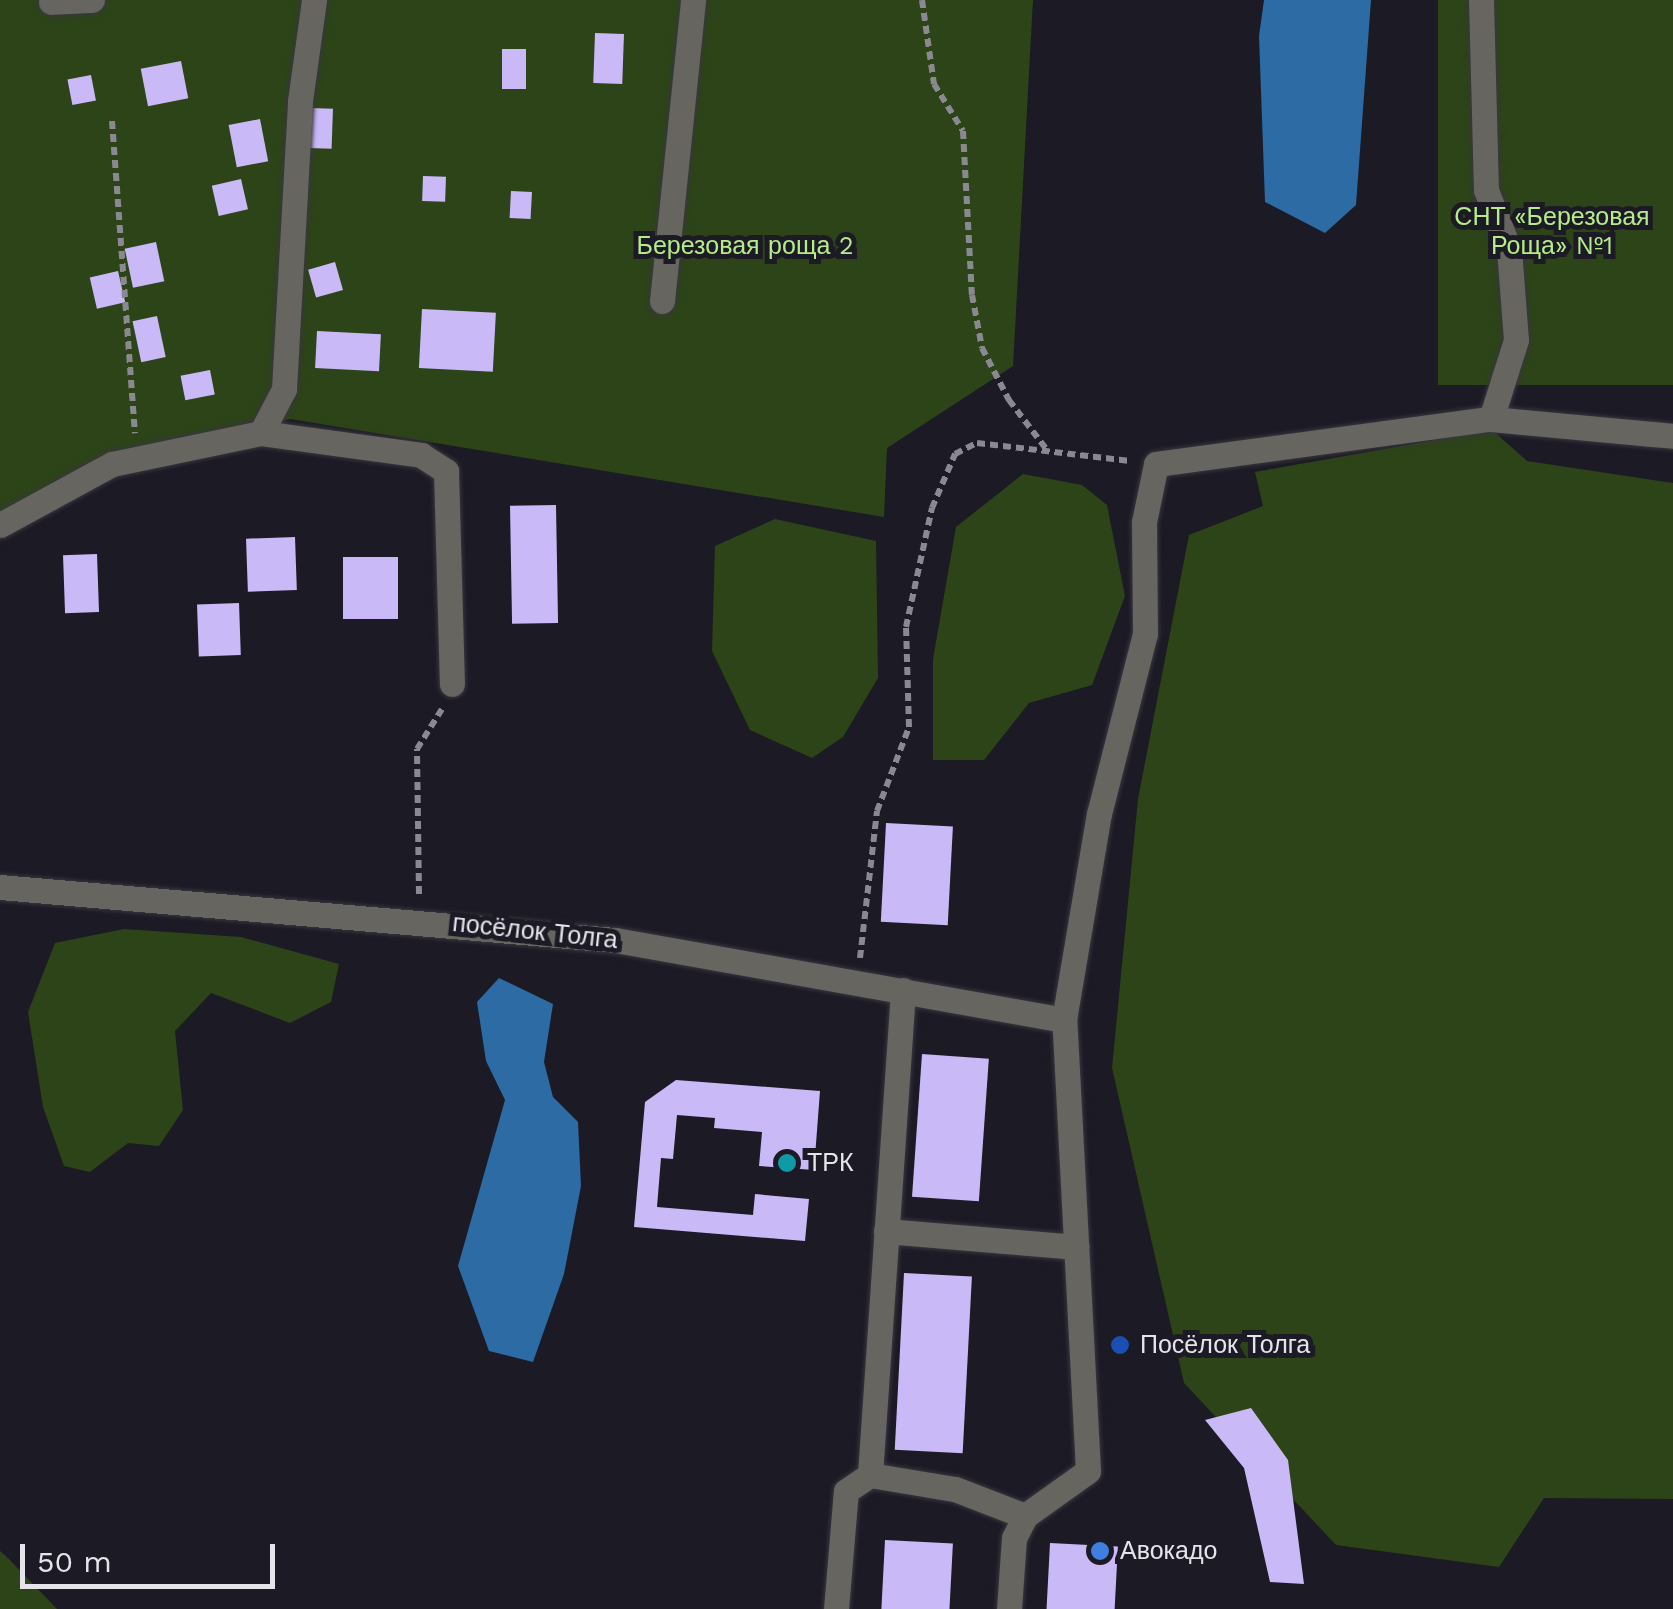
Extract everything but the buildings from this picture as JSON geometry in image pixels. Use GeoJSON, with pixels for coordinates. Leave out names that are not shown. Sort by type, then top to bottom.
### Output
{"type":"FeatureCollection","features":[{"type":"Feature","properties":{"kind":"street"},"geometry":{"type":"LineString","coordinates":[[50,2],[92,0]]}},
{"type":"Feature","properties":{"kind":"street"},"geometry":{"type":"LineString","coordinates":[[261,433],[284,388],[300,101],[314,0]]}},
{"type":"Feature","properties":{"kind":"street"},"geometry":{"type":"LineString","coordinates":[[662,301],[693,0]]}},
{"type":"Feature","properties":{"kind":"street"},"geometry":{"type":"LineString","coordinates":[[1481,0],[1486,190],[1510,250],[1516,340],[1491,420]]}},
{"type":"Feature","properties":{"kind":"street"},"geometry":{"type":"LineString","coordinates":[[1009,1609],[1014,1538],[1024,1516],[1088,1470],[1064,1020],[1099,814],[1145,634],[1144,522],[1156,464],[1491,420],[1673,436]]}},
{"type":"Feature","properties":{"kind":"street"},"geometry":{"type":"LineString","coordinates":[[0,525],[112,464],[261,433],[421,455],[446,471],[452,684]]}},
{"type":"Feature","properties":{"kind":"street","name":"посёлок Толга"},"geometry":{"type":"LineString","coordinates":[[0,887],[420,920],[672,948],[1064,1020]]}},
{"type":"Feature","properties":{"kind":"street"},"geometry":{"type":"LineString","coordinates":[[870,1475],[903,990]]}},
{"type":"Feature","properties":{"kind":"street"},"geometry":{"type":"LineString","coordinates":[[886,1232],[1076,1247]]}},
{"type":"Feature","properties":{"kind":"street"},"geometry":{"type":"LineString","coordinates":[[836,1609],[846,1490],[870,1475],[955,1489],[1024,1516]]}},
{"type":"Feature","properties":{"kind":"path"},"geometry":{"type":"LineString","coordinates":[[922,0],[934,84],[964,131],[972,295],[982,348],[1008,400],[1048,452]]}},
{"type":"Feature","properties":{"kind":"path"},"geometry":{"type":"LineString","coordinates":[[112,122],[134,460]]}},
{"type":"Feature","properties":{"kind":"path"},"geometry":{"type":"LineString","coordinates":[[858,982],[877,811],[909,727],[906,627],[932,508],[955,454],[977,443],[1156,464]]}},
{"type":"Feature","properties":{"kind":"path"},"geometry":{"type":"LineString","coordinates":[[420,920],[417,749],[446,705],[452,684]]}},
{"type":"Feature","properties":{"kind":"green space","name":"Березовая роща 2"},"geometry":{"type":"Polygon","coordinates":[[[0,0],[1033,0],[1013,366],[887,448],[884,517],[290,419],[169,449],[0,511],[0,0]]]}},
{"type":"Feature","properties":{"kind":"green space","name":"СНТ «Березовая Роща» №1"},"geometry":{"type":"Polygon","coordinates":[[[1438,0],[1673,0],[1673,385],[1438,385],[1438,0]]]}},
{"type":"Feature","properties":{"kind":"green space"},"geometry":{"type":"Polygon","coordinates":[[[1492,430],[1527,461],[1673,483],[1673,1499],[1544,1498],[1499,1567],[1336,1545],[1184,1383],[1112,1068],[1138,799],[1189,535],[1263,506],[1255,472],[1492,430]]]}},
{"type":"Feature","properties":{"kind":"green space"},"geometry":{"type":"Polygon","coordinates":[[[1023,474],[1082,485],[1107,505],[1125,596],[1092,685],[1029,703],[984,760],[933,760],[933,659],[956,527],[1023,474]]]}},
{"type":"Feature","properties":{"kind":"green space"},"geometry":{"type":"Polygon","coordinates":[[[775,519],[876,541],[878,678],[843,737],[812,758],[750,730],[712,651],[715,546],[775,519]]]}},
{"type":"Feature","properties":{"kind":"green space"},"geometry":{"type":"Polygon","coordinates":[[[124,929],[241,937],[339,964],[331,1002],[290,1023],[211,993],[175,1031],[183,1110],[159,1146],[128,1143],[90,1172],[64,1166],[43,1107],[28,1012],[55,943],[124,929]]]}},
{"type":"Feature","properties":{"kind":"green space"},"geometry":{"type":"Polygon","coordinates":[[[0,1551],[7,1557],[57,1609],[0,1609],[0,1551]]]}},
{"type":"Feature","properties":{"kind":"water"},"geometry":{"type":"Polygon","coordinates":[[[1264,0],[1371,0],[1356,205],[1325,233],[1265,202],[1259,36],[1264,0]]]}},
{"type":"Feature","properties":{"kind":"water"},"geometry":{"type":"Polygon","coordinates":[[[499,978],[553,1004],[544,1062],[553,1097],[578,1122],[581,1186],[564,1274],[533,1362],[489,1351],[458,1266],[505,1100],[486,1061],[477,1002],[499,978]]]}},
{"type":"Feature","properties":{"kind":"place","name":"ТРК"},"geometry":{"type":"Point","coordinates":[787,1163]}},
{"type":"Feature","properties":{"kind":"place","name":"Посёлок Толга"},"geometry":{"type":"Point","coordinates":[1120,1345]}},
{"type":"Feature","properties":{"kind":"place","name":"Авокадо"},"geometry":{"type":"Point","coordinates":[1100,1551]}}]}
